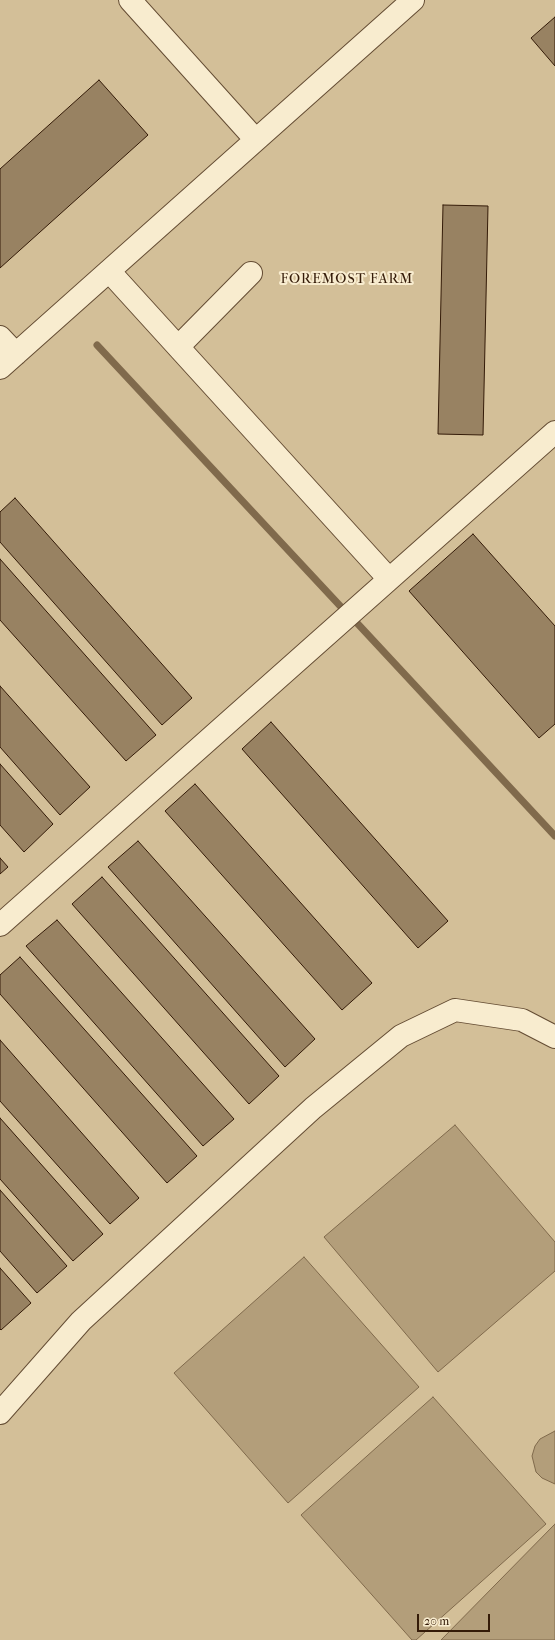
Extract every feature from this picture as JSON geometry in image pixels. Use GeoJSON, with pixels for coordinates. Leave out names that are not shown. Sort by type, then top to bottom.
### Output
{"type":"FeatureCollection","features":[{"type":"Feature","properties":{"kind":"lane"},"geometry":{"type":"LineString","coordinates":[[130,0],[255,139]]}},
{"type":"Feature","properties":{"kind":"lane"},"geometry":{"type":"LineString","coordinates":[[0,368],[255,139],[413,0]]}},
{"type":"Feature","properties":{"kind":"lane"},"geometry":{"type":"LineString","coordinates":[[109,271],[389,579]]}},
{"type":"Feature","properties":{"kind":"lane"},"geometry":{"type":"LineString","coordinates":[[178,347],[251,273]]}},
{"type":"Feature","properties":{"kind":"lane"},"geometry":{"type":"LineString","coordinates":[[0,337],[16,354]]}},
{"type":"Feature","properties":{"kind":"lane"},"geometry":{"type":"LineString","coordinates":[[0,925],[555,432]]}},
{"type":"Feature","properties":{"kind":"lane"},"geometry":{"type":"LineString","coordinates":[[0,1413],[81,1321],[313,1108],[401,1036],[455,1010],[522,1020],[555,1038]]}},
{"type":"Feature","properties":{"kind":"shaded area"},"geometry":{"type":"Polygon","coordinates":[[[0,0],[555,0],[555,1640],[0,1640],[0,0]]]}},
{"type":"Feature","properties":{"kind":"shaded area"},"geometry":{"type":"Polygon","coordinates":[[[455,1125],[555,1242],[555,1271],[438,1372],[324,1237],[455,1125]]]}},
{"type":"Feature","properties":{"kind":"shaded area"},"geometry":{"type":"Polygon","coordinates":[[[304,1257],[419,1387],[288,1503],[174,1373],[304,1257]]]}},
{"type":"Feature","properties":{"kind":"shaded area"},"geometry":{"type":"Polygon","coordinates":[[[433,1397],[546,1524],[416,1640],[412,1640],[301,1515],[433,1397]]]}},
{"type":"Feature","properties":{"kind":"shaded area"},"geometry":{"type":"Polygon","coordinates":[[[555,1431],[555,1484],[542,1478],[536,1472],[532,1456],[535,1446],[540,1439],[555,1431]]]}},
{"type":"Feature","properties":{"kind":"shaded area"},"geometry":{"type":"Polygon","coordinates":[[[555,1524],[555,1640],[441,1640],[555,1524]]]}},
{"type":"Feature","properties":{"kind":"building"},"geometry":{"type":"Polygon","coordinates":[[[555,17],[555,66],[531,38],[555,17]]]}},
{"type":"Feature","properties":{"kind":"building"},"geometry":{"type":"Polygon","coordinates":[[[99,80],[148,135],[0,268],[0,169],[99,80]]]}},
{"type":"Feature","properties":{"kind":"building"},"geometry":{"type":"Polygon","coordinates":[[[443,205],[488,206],[483,435],[438,434],[443,205]]]}},
{"type":"Feature","properties":{"kind":"building"},"geometry":{"type":"Polygon","coordinates":[[[15,498],[192,698],[162,725],[0,542],[0,512],[15,498]]]}},
{"type":"Feature","properties":{"kind":"building"},"geometry":{"type":"Polygon","coordinates":[[[473,534],[555,626],[555,724],[539,738],[409,591],[473,534]]]}},
{"type":"Feature","properties":{"kind":"building"},"geometry":{"type":"Polygon","coordinates":[[[0,559],[156,735],[126,761],[0,620],[0,559]]]}},
{"type":"Feature","properties":{"kind":"building"},"geometry":{"type":"Polygon","coordinates":[[[0,686],[90,787],[60,815],[0,747],[0,686]]]}},
{"type":"Feature","properties":{"kind":"building"},"geometry":{"type":"Polygon","coordinates":[[[271,722],[448,921],[418,948],[242,749],[271,722]]]}},
{"type":"Feature","properties":{"kind":"building"},"geometry":{"type":"Polygon","coordinates":[[[0,764],[53,824],[24,852],[0,825],[0,764]]]}},
{"type":"Feature","properties":{"kind":"building"},"geometry":{"type":"Polygon","coordinates":[[[195,784],[372,983],[342,1010],[165,811],[195,784]]]}},
{"type":"Feature","properties":{"kind":"building"},"geometry":{"type":"Polygon","coordinates":[[[138,841],[315,1039],[285,1067],[108,867],[138,841]]]}},
{"type":"Feature","properties":{"kind":"building"},"geometry":{"type":"Polygon","coordinates":[[[0,858],[8,867],[0,874],[0,858]]]}},
{"type":"Feature","properties":{"kind":"building"},"geometry":{"type":"Polygon","coordinates":[[[102,877],[279,1076],[249,1104],[72,904],[102,877]]]}},
{"type":"Feature","properties":{"kind":"building"},"geometry":{"type":"Polygon","coordinates":[[[57,920],[234,1119],[203,1146],[26,946],[57,920]]]}},
{"type":"Feature","properties":{"kind":"building"},"geometry":{"type":"Polygon","coordinates":[[[20,957],[197,1156],[167,1183],[0,994],[0,975],[20,957]]]}},
{"type":"Feature","properties":{"kind":"building"},"geometry":{"type":"Polygon","coordinates":[[[0,1040],[139,1198],[110,1224],[0,1101],[0,1040]]]}},
{"type":"Feature","properties":{"kind":"building"},"geometry":{"type":"Polygon","coordinates":[[[0,1118],[103,1234],[73,1261],[0,1179],[0,1118]]]}},
{"type":"Feature","properties":{"kind":"building"},"geometry":{"type":"Polygon","coordinates":[[[0,1190],[67,1266],[37,1293],[0,1251],[0,1190]]]}},
{"type":"Feature","properties":{"kind":"building"},"geometry":{"type":"Polygon","coordinates":[[[0,1268],[31,1303],[1,1330],[0,1329],[0,1268]]]}},
{"type":"Feature","properties":{"kind":"waterway"},"geometry":{"type":"LineString","coordinates":[[97,345],[343,609]]}},
{"type":"Feature","properties":{"kind":"waterway"},"geometry":{"type":"LineString","coordinates":[[357,623],[555,836]]}},
{"type":"Feature","properties":{"kind":"district","name":"FOREMOST FARM"},"geometry":{"type":"Point","coordinates":[347,280]}}]}
